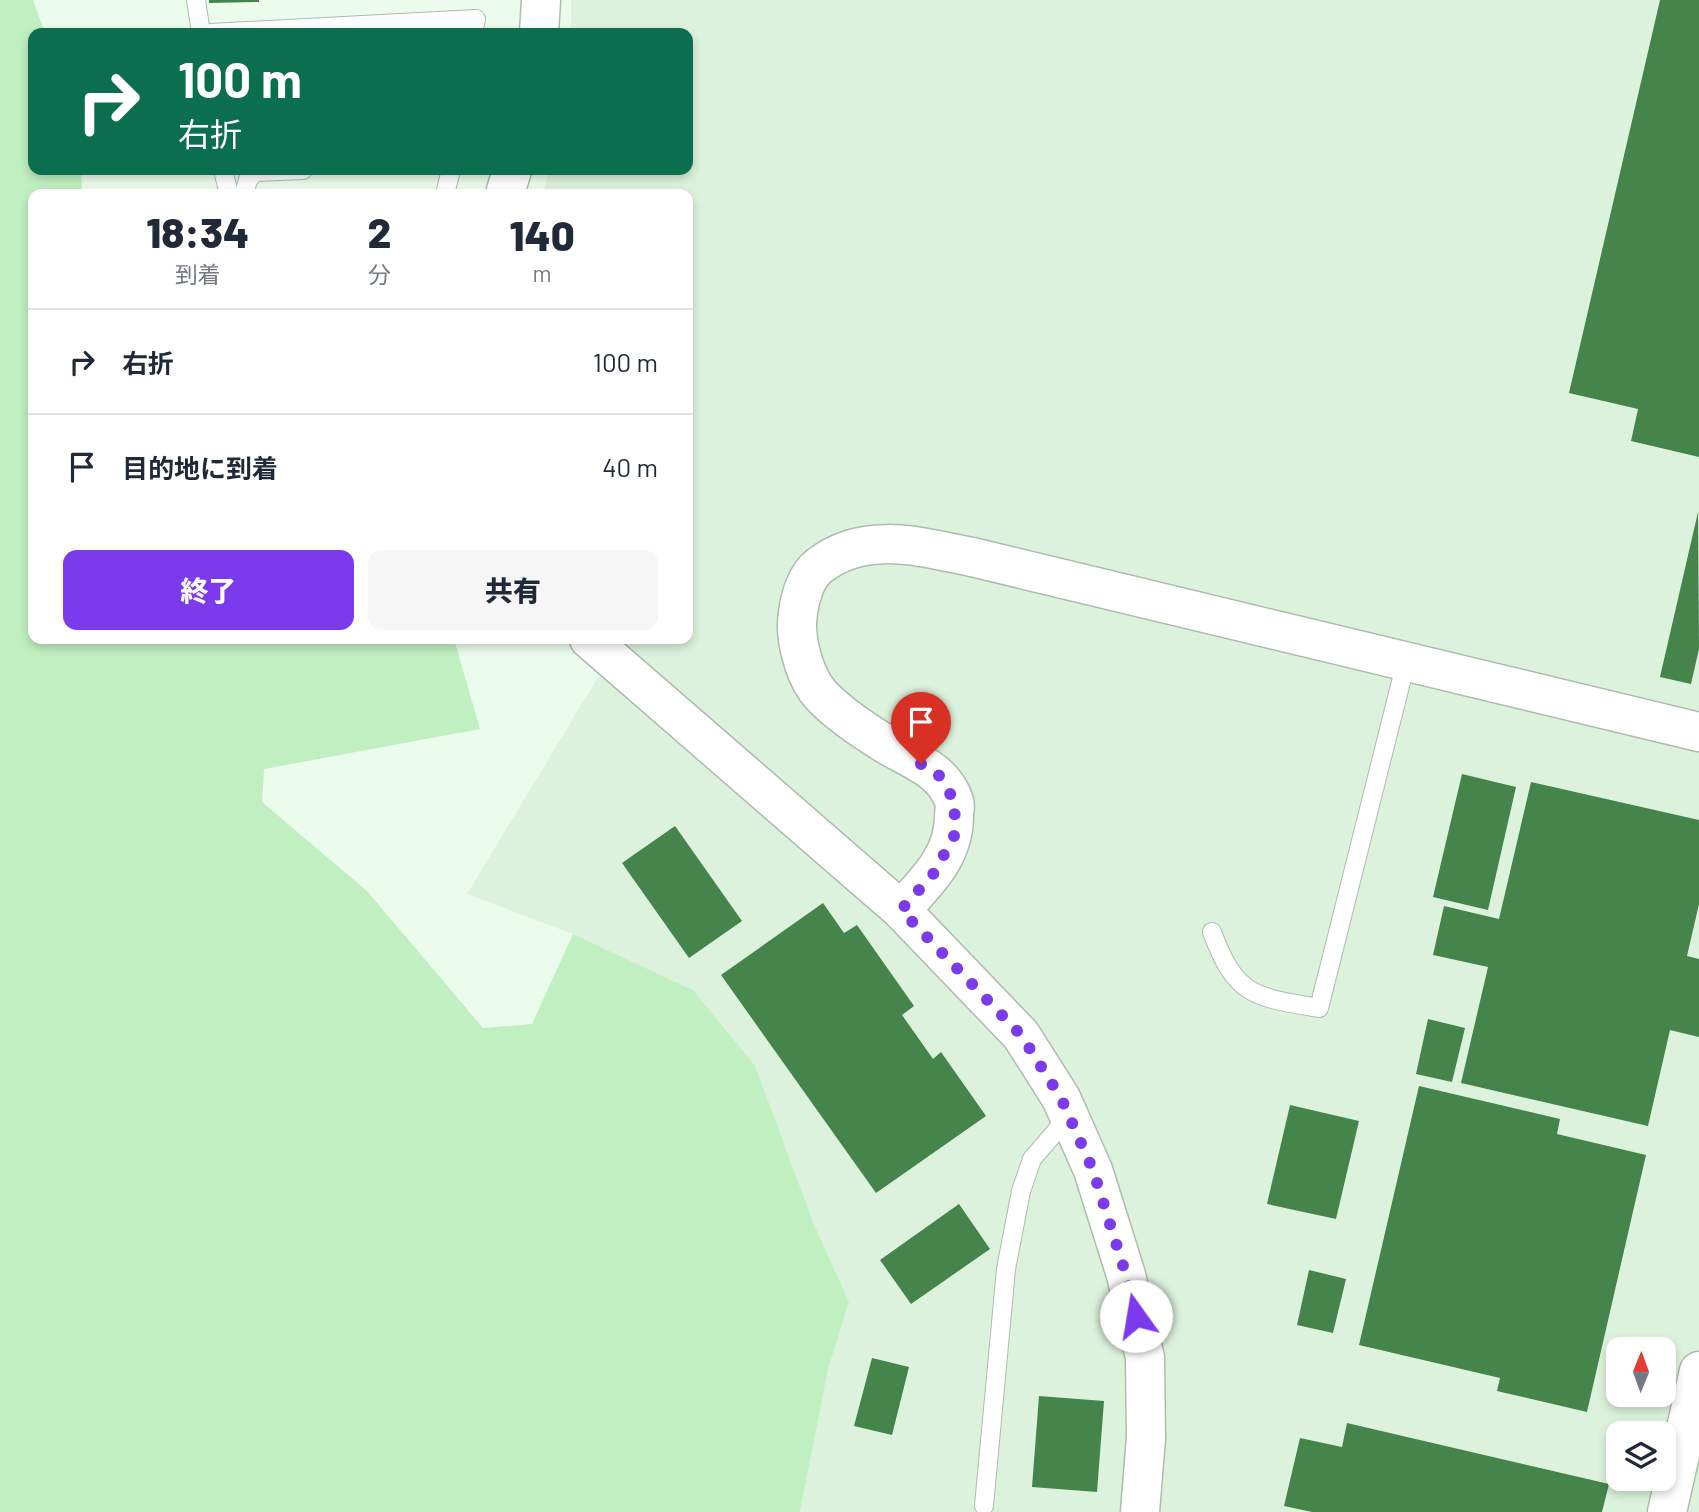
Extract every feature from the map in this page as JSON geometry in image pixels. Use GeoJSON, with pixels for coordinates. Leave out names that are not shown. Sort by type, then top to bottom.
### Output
{"type":"FeatureCollection","features":[{"type":"Feature","properties":{"kind":"street"},"geometry":{"type":"LineString","coordinates":[[539,28],[541,0]]}},
{"type":"Feature","properties":{"kind":"street"},"geometry":{"type":"LineString","coordinates":[[901,910],[934,873],[954,836],[955,802],[938,774],[847,718],[816,689],[800,652],[796,626],[801,593],[817,567],[845,551],[870,545],[906,544],[986,560],[1699,732]]}},
{"type":"Feature","properties":{"kind":"street"},"geometry":{"type":"LineString","coordinates":[[595,644],[901,910],[1021,1035],[1061,1098],[1093,1170],[1122,1262],[1145,1358],[1146,1438],[1140,1512]]}},
{"type":"Feature","properties":{"kind":"street"},"geometry":{"type":"LineString","coordinates":[[1667,1512],[1699,1371]]}},
{"type":"Feature","properties":{"kind":"lane"},"geometry":{"type":"LineString","coordinates":[[196,0],[200,28]]}},
{"type":"Feature","properties":{"kind":"lane"},"geometry":{"type":"LineString","coordinates":[[306,28],[476,19],[475,28]]}},
{"type":"Feature","properties":{"kind":"lane"},"geometry":{"type":"LineString","coordinates":[[1213,932],[1223,960],[1241,985],[1269,999],[1319,1008],[1406,662]]}},
{"type":"Feature","properties":{"kind":"lane"},"geometry":{"type":"LineString","coordinates":[[984,1506],[1006,1269],[1021,1191],[1032,1159],[1069,1116]]}},
{"type":"Feature","properties":{"kind":"shaded area"},"geometry":{"type":"Polygon","coordinates":[[[571,0],[1699,0],[1699,1512],[800,1512],[828,1369],[849,1302],[813,1222],[693,990],[573,934],[467,894],[618,644],[693,644],[693,189],[544,189],[548,175],[693,175],[693,28],[571,28],[571,0]]]}},
{"type":"Feature","properties":{"kind":"green space"},"geometry":{"type":"Polygon","coordinates":[[[0,0],[33,0],[43,28],[28,28],[28,175],[81,175],[82,189],[28,189],[28,644],[455,644],[480,729],[264,769],[262,802],[367,891],[483,1028],[532,1024],[573,934],[693,990],[755,1066],[813,1222],[849,1302],[828,1369],[800,1512],[0,1512],[0,0]]]}},
{"type":"Feature","properties":{"kind":"building"},"geometry":{"type":"Polygon","coordinates":[[[209,0],[259,0],[259,2],[209,3],[209,0]]]}},
{"type":"Feature","properties":{"kind":"building"},"geometry":{"type":"Polygon","coordinates":[[[1660,0],[1699,0],[1699,457],[1631,441],[1638,409],[1569,393],[1660,0]]]}},
{"type":"Feature","properties":{"kind":"building"},"geometry":{"type":"Polygon","coordinates":[[[1698,512],[1699,649],[1691,684],[1660,677],[1698,512]]]}},
{"type":"Feature","properties":{"kind":"building"},"geometry":{"type":"Polygon","coordinates":[[[1462,774],[1516,787],[1488,910],[1433,897],[1462,774]]]}},
{"type":"Feature","properties":{"kind":"building"},"geometry":{"type":"Polygon","coordinates":[[[1531,782],[1699,820],[1699,904],[1687,956],[1699,959],[1699,1037],[1670,1030],[1648,1126],[1461,1083],[1488,967],[1433,955],[1444,906],[1499,919],[1531,782]]]}},
{"type":"Feature","properties":{"kind":"building"},"geometry":{"type":"Polygon","coordinates":[[[675,826],[742,921],[689,958],[622,863],[675,826]]]}},
{"type":"Feature","properties":{"kind":"building"},"geometry":{"type":"Polygon","coordinates":[[[823,903],[844,933],[857,925],[914,1006],[902,1015],[933,1059],[941,1052],[986,1116],[876,1193],[721,975],[823,903]]]}},
{"type":"Feature","properties":{"kind":"building"},"geometry":{"type":"Polygon","coordinates":[[[1428,1019],[1465,1028],[1452,1082],[1416,1074],[1428,1019]]]}},
{"type":"Feature","properties":{"kind":"building"},"geometry":{"type":"Polygon","coordinates":[[[1419,1086],[1560,1119],[1557,1134],[1646,1155],[1587,1412],[1497,1391],[1500,1378],[1359,1345],[1419,1086]]]}},
{"type":"Feature","properties":{"kind":"building"},"geometry":{"type":"Polygon","coordinates":[[[1290,1105],[1359,1121],[1336,1219],[1267,1204],[1290,1105]]]}},
{"type":"Feature","properties":{"kind":"building"},"geometry":{"type":"Polygon","coordinates":[[[959,1204],[990,1249],[911,1304],[880,1260],[959,1204]]]}},
{"type":"Feature","properties":{"kind":"building"},"geometry":{"type":"Polygon","coordinates":[[[1309,1270],[1346,1279],[1333,1333],[1297,1325],[1309,1270]]]}},
{"type":"Feature","properties":{"kind":"building"},"geometry":{"type":"Polygon","coordinates":[[[872,1358],[909,1367],[892,1435],[854,1426],[872,1358]]]}},
{"type":"Feature","properties":{"kind":"building"},"geometry":{"type":"Polygon","coordinates":[[[1039,1396],[1104,1401],[1097,1492],[1032,1487],[1039,1396]]]}},
{"type":"Feature","properties":{"kind":"building"},"geometry":{"type":"Polygon","coordinates":[[[1347,1423],[1606,1483],[1607,1491],[1602,1512],[1312,1512],[1284,1506],[1300,1438],[1342,1447],[1347,1423]]]}},
{"type":"Feature","properties":{"kind":"route"},"geometry":{"type":"LineString","coordinates":[[921,764],[938,774],[955,802],[954,836],[934,873],[901,910],[1021,1035],[1061,1098],[1093,1170],[1136,1316]]}}]}
